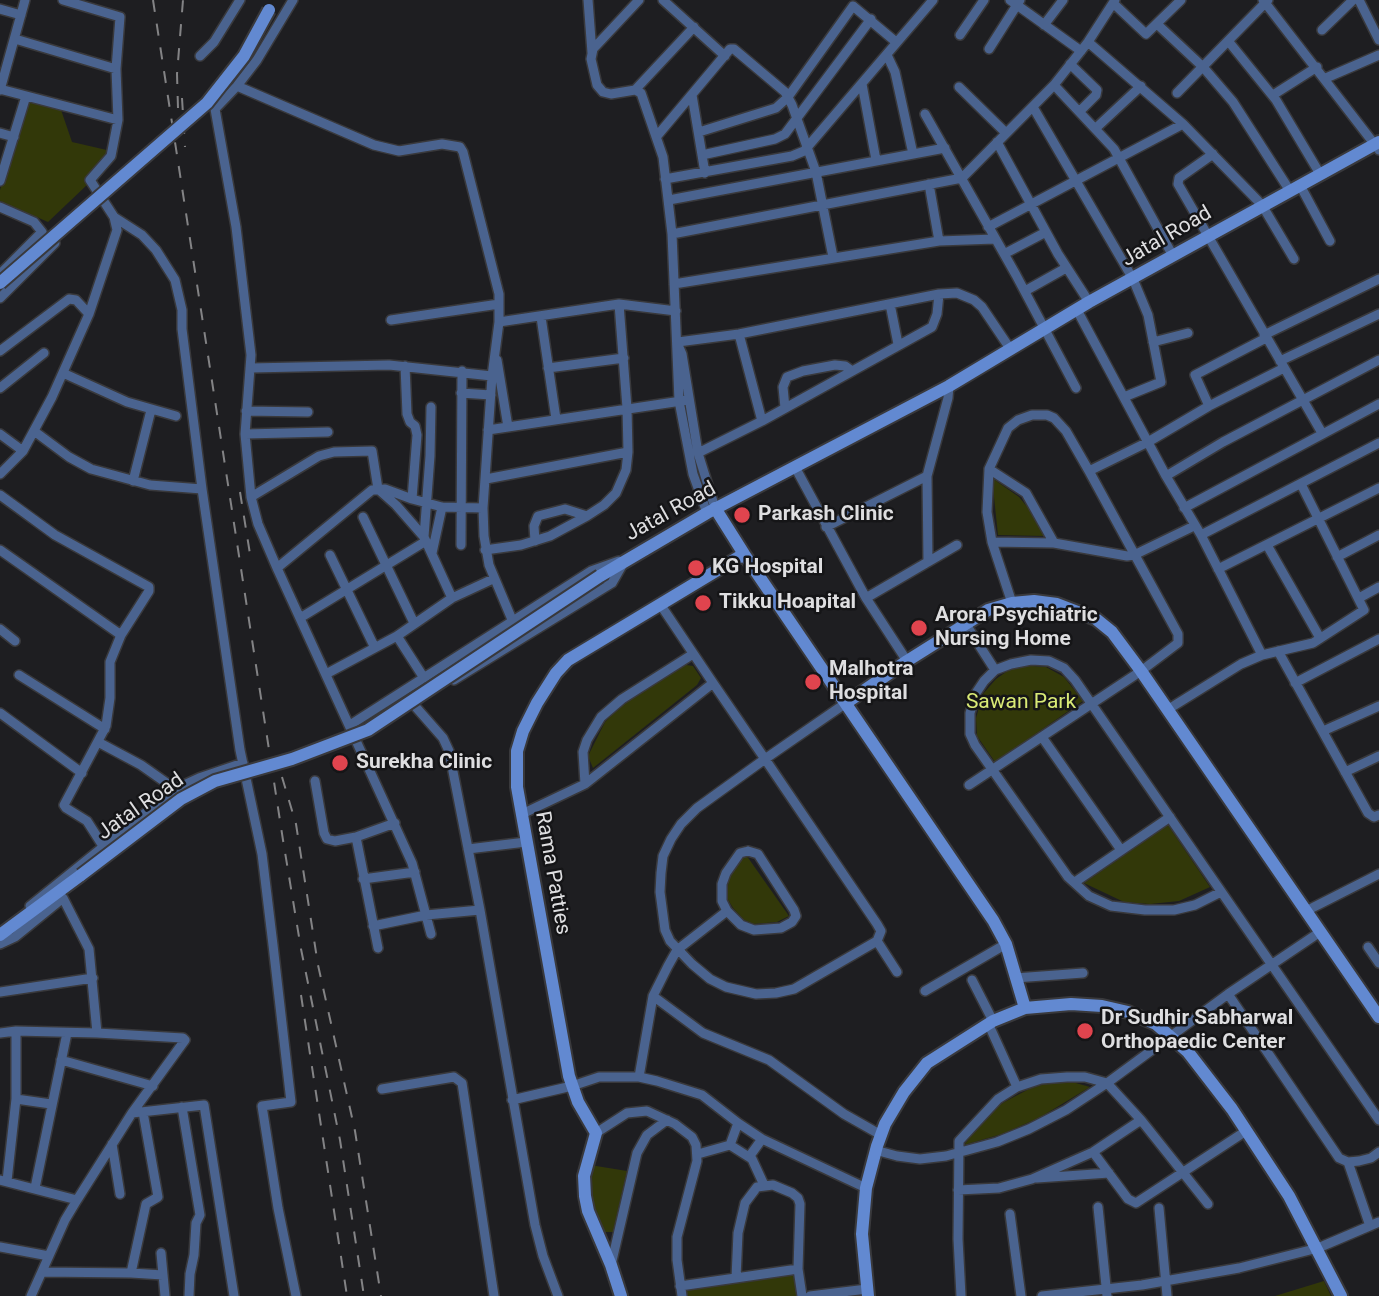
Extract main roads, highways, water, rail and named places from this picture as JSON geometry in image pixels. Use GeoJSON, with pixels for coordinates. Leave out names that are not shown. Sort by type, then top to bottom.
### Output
{"type":"FeatureCollection","features":[{"type":"Feature","properties":{"kind":"railway"},"geometry":{"type":"LineString","coordinates":[[153,0],[283,840],[301,949],[340,1140],[364,1296]]}},
{"type":"Feature","properties":{"kind":"railway"},"geometry":{"type":"LineString","coordinates":[[178,108],[177,74],[183,0]]}},
{"type":"Feature","properties":{"kind":"railway"},"geometry":{"type":"LineString","coordinates":[[182,98],[185,147]]}},
{"type":"Feature","properties":{"kind":"railway"},"geometry":{"type":"LineString","coordinates":[[240,492],[250,554]]}},
{"type":"Feature","properties":{"kind":"railway"},"geometry":{"type":"LineString","coordinates":[[282,777],[296,824],[318,965],[355,1131],[381,1296]]}},
{"type":"Feature","properties":{"kind":"railway"},"geometry":{"type":"LineString","coordinates":[[301,995],[347,1296]]}},
{"type":"Feature","properties":{"kind":"place","name":"Parkash Clinic"},"geometry":{"type":"Point","coordinates":[742,515]}},
{"type":"Feature","properties":{"kind":"place","name":"KG Hospital"},"geometry":{"type":"Point","coordinates":[696,568]}},
{"type":"Feature","properties":{"kind":"place","name":"Tikku Hoapital"},"geometry":{"type":"Point","coordinates":[703,603]}},
{"type":"Feature","properties":{"kind":"place","name":"Arora Psychiatric Nursing Home"},"geometry":{"type":"Point","coordinates":[919,628]}},
{"type":"Feature","properties":{"kind":"place","name":"Malhotra Hospital"},"geometry":{"type":"Point","coordinates":[813,682]}},
{"type":"Feature","properties":{"kind":"place","name":"Surekha Clinic"},"geometry":{"type":"Point","coordinates":[340,763]}},
{"type":"Feature","properties":{"kind":"place","name":"Dr Sudhir Sabharwal Orthopaedic Center"},"geometry":{"type":"Point","coordinates":[1085,1031]}},
{"type":"Feature","properties":{"kind":"park label","name":"Sawan Park"},"geometry":{"type":"Point","coordinates":[1021,703]}}]}
